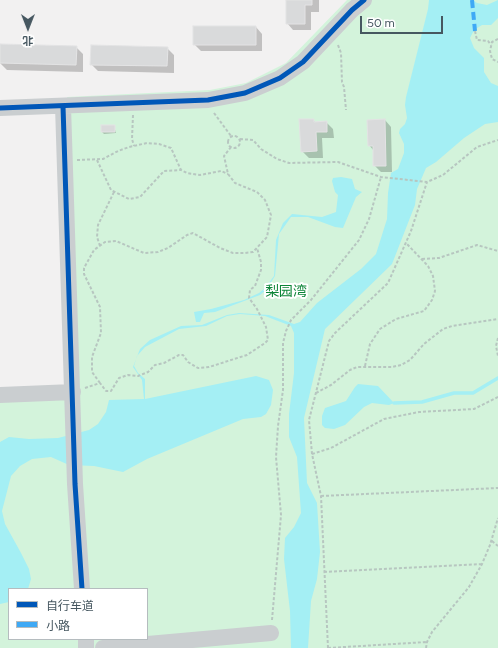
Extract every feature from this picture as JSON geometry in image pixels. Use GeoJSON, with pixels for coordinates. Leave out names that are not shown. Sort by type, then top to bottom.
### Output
{"type":"FeatureCollection","features":[{"type":"Feature","properties":{"kind":"street"},"geometry":{"type":"LineString","coordinates":[[0,108],[205,100],[244,93],[280,78],[303,62],[331,31],[364,0]]}},
{"type":"Feature","properties":{"kind":"street"},"geometry":{"type":"LineString","coordinates":[[63,106],[75,484],[82,588]]}},
{"type":"Feature","properties":{"kind":"street"},"geometry":{"type":"LineString","coordinates":[[0,394],[73,392]]}},
{"type":"Feature","properties":{"kind":"street"},"geometry":{"type":"LineString","coordinates":[[104,648],[271,633]]}},
{"type":"Feature","properties":{"kind":"path"},"geometry":{"type":"LineString","coordinates":[[331,31],[341,53],[342,82],[344,87],[346,110]]}},
{"type":"Feature","properties":{"kind":"path"},"geometry":{"type":"LineString","coordinates":[[475,31],[477,40],[488,41],[491,46],[492,59],[498,62]]}},
{"type":"Feature","properties":{"kind":"path"},"geometry":{"type":"LineString","coordinates":[[491,46],[498,39]]}},
{"type":"Feature","properties":{"kind":"path"},"geometry":{"type":"LineString","coordinates":[[205,100],[230,136]]}},
{"type":"Feature","properties":{"kind":"path"},"geometry":{"type":"LineString","coordinates":[[133,103],[132,139],[134,146]]}},
{"type":"Feature","properties":{"kind":"path"},"geometry":{"type":"LineString","coordinates":[[230,136],[236,136],[240,139],[254,140],[261,149],[277,159],[289,163],[338,162],[381,177],[427,182],[443,175],[477,147],[498,140]]}},
{"type":"Feature","properties":{"kind":"path"},"geometry":{"type":"LineString","coordinates":[[230,136],[228,142],[231,147]]}},
{"type":"Feature","properties":{"kind":"path"},"geometry":{"type":"LineString","coordinates":[[240,139],[238,146],[231,147],[224,156],[228,174],[234,183],[257,192],[270,208],[270,231],[267,237],[253,252],[233,253],[193,233],[187,235],[168,248],[149,254],[135,250],[116,241],[105,242],[94,250],[87,261],[84,274],[100,307],[101,333],[92,357],[92,372],[106,391],[111,391],[119,378],[128,375],[138,376],[148,372],[155,365],[164,363],[179,355],[183,355],[188,362],[198,368],[209,367],[247,355],[265,343],[268,340],[266,327],[257,309],[249,298],[250,290],[255,286],[261,270],[261,262],[257,248]]}},
{"type":"Feature","properties":{"kind":"path"},"geometry":{"type":"LineString","coordinates":[[65,160],[103,159],[118,151],[147,143],[166,145],[171,148],[181,170]]}},
{"type":"Feature","properties":{"kind":"path"},"geometry":{"type":"LineString","coordinates":[[97,160],[108,187],[114,192],[129,199],[140,197],[164,171],[181,170],[193,175],[205,175],[216,171],[228,174]]}},
{"type":"Feature","properties":{"kind":"path"},"geometry":{"type":"LineString","coordinates":[[271,633],[281,515],[276,456],[283,390],[283,343],[291,320],[311,300],[359,240],[369,219],[381,177]]}},
{"type":"Feature","properties":{"kind":"path"},"geometry":{"type":"LineString","coordinates":[[427,182],[420,208],[388,283],[329,340],[309,420],[312,454],[321,496],[328,648],[427,642]]}},
{"type":"Feature","properties":{"kind":"path"},"geometry":{"type":"LineString","coordinates":[[100,246],[97,237],[98,225],[114,192]]}},
{"type":"Feature","properties":{"kind":"path"},"geometry":{"type":"LineString","coordinates":[[365,366],[370,344],[380,329],[396,319],[424,311],[432,300],[435,291],[433,276],[422,259],[406,243]]}},
{"type":"Feature","properties":{"kind":"path"},"geometry":{"type":"LineString","coordinates":[[422,259],[439,258],[477,245],[498,251]]}},
{"type":"Feature","properties":{"kind":"path"},"geometry":{"type":"LineString","coordinates":[[316,393],[331,385],[350,370],[365,366],[382,368],[401,365],[410,360],[424,344],[443,329],[452,326],[498,319]]}},
{"type":"Feature","properties":{"kind":"path"},"geometry":{"type":"LineString","coordinates":[[498,338],[496,346],[498,356]]}},
{"type":"Feature","properties":{"kind":"path"},"geometry":{"type":"LineString","coordinates":[[73,392],[100,383]]}},
{"type":"Feature","properties":{"kind":"path"},"geometry":{"type":"LineString","coordinates":[[312,454],[331,448],[384,419],[419,412],[474,409],[498,397]]}},
{"type":"Feature","properties":{"kind":"path"},"geometry":{"type":"LineString","coordinates":[[321,496],[498,488]]}},
{"type":"Feature","properties":{"kind":"path"},"geometry":{"type":"LineString","coordinates":[[426,648],[432,632],[469,587],[482,564],[492,541],[498,518]]}},
{"type":"Feature","properties":{"kind":"path"},"geometry":{"type":"LineString","coordinates":[[492,541],[498,546]]}},
{"type":"Feature","properties":{"kind":"path"},"geometry":{"type":"LineString","coordinates":[[324,572],[482,564]]}},
{"type":"Feature","properties":{"kind":"green space","name":"梨园湾"},"geometry":{"type":"Polygon","coordinates":[[[347,0],[498,0],[498,648],[0,648],[0,401],[78,397],[67,97],[210,90],[246,83],[286,63],[347,0]]]}},
{"type":"Feature","properties":{"kind":"water"},"geometry":{"type":"Polygon","coordinates":[[[429,0],[473,0],[477,3],[487,5],[498,0],[498,18],[491,25],[482,25],[474,30],[470,38],[474,48],[484,58],[484,72],[491,83],[498,86],[498,122],[485,124],[464,138],[436,162],[426,168],[417,189],[415,205],[392,264],[325,329],[304,418],[307,483],[317,503],[320,552],[317,579],[311,601],[308,648],[291,648],[290,611],[284,559],[285,538],[294,527],[301,513],[297,457],[289,437],[289,414],[294,373],[294,333],[291,326],[265,316],[240,314],[227,316],[206,326],[179,329],[145,347],[137,355],[140,349],[150,340],[181,326],[202,325],[227,315],[239,313],[269,315],[294,324],[300,322],[317,303],[361,269],[376,254],[387,219],[388,193],[391,173],[398,169],[404,153],[404,144],[399,133],[407,118],[405,105],[406,97],[429,0]]]}},
{"type":"Feature","properties":{"kind":"water"},"geometry":{"type":"Polygon","coordinates":[[[341,177],[352,179],[355,189],[362,192],[356,197],[343,228],[335,227],[308,217],[291,217],[279,234],[275,276],[266,290],[260,295],[215,312],[204,313],[200,322],[196,322],[194,312],[244,300],[259,293],[265,288],[274,276],[276,240],[283,223],[292,214],[322,217],[336,212],[338,195],[335,192],[332,181],[333,178],[341,177]]]}},
{"type":"Feature","properties":{"kind":"water"},"geometry":{"type":"Polygon","coordinates":[[[136,359],[134,366],[138,373],[145,379],[145,399],[256,376],[269,380],[273,390],[271,405],[266,414],[261,417],[243,419],[147,459],[123,472],[94,466],[69,465],[51,457],[32,459],[20,466],[11,476],[2,511],[5,524],[29,569],[31,579],[28,588],[8,588],[8,602],[0,604],[0,442],[9,437],[29,439],[58,438],[89,430],[98,424],[106,412],[109,400],[144,399],[142,380],[133,367],[136,359]]]}},
{"type":"Feature","properties":{"kind":"water"},"geometry":{"type":"Polygon","coordinates":[[[358,384],[378,386],[394,403],[389,405],[372,403],[364,407],[345,425],[334,429],[325,428],[322,425],[322,416],[325,408],[346,401],[358,384]]]}},
{"type":"Feature","properties":{"kind":"building"},"geometry":{"type":"Polygon","coordinates":[[[286,0],[312,0],[312,5],[305,5],[305,24],[286,24],[286,0]]]}},
{"type":"Feature","properties":{"kind":"building"},"geometry":{"type":"Polygon","coordinates":[[[193,26],[256,26],[256,45],[193,45],[193,26]]]}},
{"type":"Feature","properties":{"kind":"building"},"geometry":{"type":"Polygon","coordinates":[[[0,44],[77,46],[76,65],[0,63],[0,44]]]}},
{"type":"Feature","properties":{"kind":"building"},"geometry":{"type":"Polygon","coordinates":[[[91,45],[168,47],[167,66],[90,65],[91,45]]]}},
{"type":"Feature","properties":{"kind":"building"},"geometry":{"type":"Polygon","coordinates":[[[299,119],[314,119],[314,122],[327,121],[327,132],[316,132],[317,151],[301,152],[299,119]]]}},
{"type":"Feature","properties":{"kind":"building"},"geometry":{"type":"Polygon","coordinates":[[[385,119],[386,166],[373,166],[373,146],[368,146],[367,120],[385,119]]]}},
{"type":"Feature","properties":{"kind":"building"},"geometry":{"type":"Polygon","coordinates":[[[101,125],[115,125],[115,132],[101,132],[101,125]]]}},
{"type":"Feature","properties":{"kind":"waterway"},"geometry":{"type":"LineString","coordinates":[[394,403],[422,402],[454,393],[473,393],[498,378]]}},
{"type":"Feature","properties":{"kind":"marked path"},"geometry":{"type":"LineString","coordinates":[[472,0],[475,31]]}},
{"type":"Feature","properties":{"kind":"cycle path"},"geometry":{"type":"LineString","coordinates":[[0,108],[208,100],[245,93],[280,78],[303,62],[352,10],[364,0]]}},
{"type":"Feature","properties":{"kind":"cycle path"},"geometry":{"type":"LineString","coordinates":[[63,106],[75,484],[82,588]]}}]}
